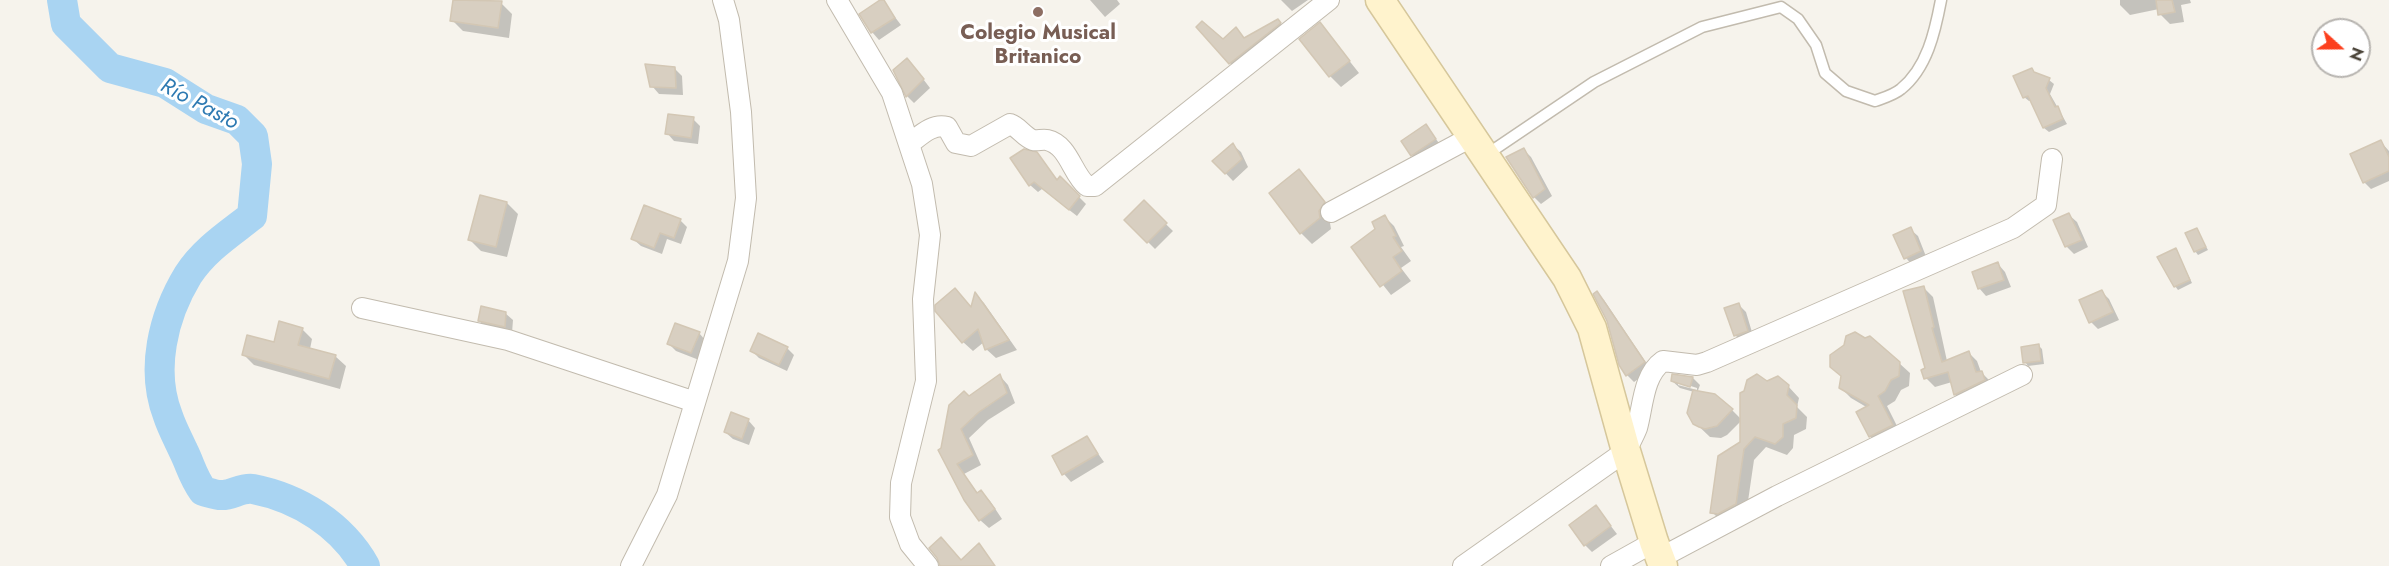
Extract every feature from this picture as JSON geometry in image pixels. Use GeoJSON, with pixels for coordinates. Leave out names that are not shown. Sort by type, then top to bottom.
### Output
{"type":"FeatureCollection","features":[{"type":"Feature","properties":{"kind":"street"},"geometry":{"type":"LineString","coordinates":[[631,566],[667,495],[738,261],[746,198],[741,112],[729,20],[723,0]]}},
{"type":"Feature","properties":{"kind":"street"},"geometry":{"type":"LineString","coordinates":[[837,0],[892,93],[922,184],[930,235],[923,299],[926,381],[901,483],[900,518],[910,544],[928,566]]}},
{"type":"Feature","properties":{"kind":"street"},"geometry":{"type":"LineString","coordinates":[[909,144],[934,126],[940,125],[947,127],[956,143],[971,146],[1010,124],[1035,140],[1049,140],[1065,153],[1080,180],[1087,186],[1095,186],[1329,0]]}},
{"type":"Feature","properties":{"kind":"street"},"geometry":{"type":"LineString","coordinates":[[1380,0],[1567,278],[1592,328],[1626,451],[1659,555]]}},
{"type":"Feature","properties":{"kind":"street"},"geometry":{"type":"LineString","coordinates":[[1331,212],[1479,146]]}},
{"type":"Feature","properties":{"kind":"street"},"geometry":{"type":"LineString","coordinates":[[1463,566],[1626,451],[1636,430],[1649,377],[1655,367],[1663,361],[1697,365],[1707,362],[2013,228],[2046,205],[2052,159]]}},
{"type":"Feature","properties":{"kind":"street"},"geometry":{"type":"LineString","coordinates":[[362,308],[508,340],[695,402]]}},
{"type":"Feature","properties":{"kind":"street"},"geometry":{"type":"LineString","coordinates":[[1611,566],[1659,555],[2022,375]]}},
{"type":"Feature","properties":{"kind":"lane"},"geometry":{"type":"LineString","coordinates":[[1479,146],[1594,82],[1702,27],[1781,7],[1798,19],[1816,45],[1825,73],[1846,91],[1875,101],[1900,90],[1922,65],[1936,25],[1941,0]]}},
{"type":"Feature","properties":{"kind":"building"},"geometry":{"type":"Polygon","coordinates":[[[453,0],[502,1],[498,28],[450,21],[453,0]]]}},
{"type":"Feature","properties":{"kind":"building"},"geometry":{"type":"Polygon","coordinates":[[[880,0],[884,0],[895,18],[871,33],[859,14],[880,0]]]}},
{"type":"Feature","properties":{"kind":"building"},"geometry":{"type":"Polygon","coordinates":[[[2156,0],[2172,0],[2175,12],[2158,15],[2156,0]]]}},
{"type":"Feature","properties":{"kind":"building"},"geometry":{"type":"Polygon","coordinates":[[[1278,19],[1281,23],[1229,64],[1196,27],[1202,21],[1223,39],[1236,27],[1244,38],[1278,19]]]}},
{"type":"Feature","properties":{"kind":"building"},"geometry":{"type":"Polygon","coordinates":[[[1320,22],[1350,61],[1329,77],[1299,39],[1320,22]]]}},
{"type":"Feature","properties":{"kind":"building"},"geometry":{"type":"Polygon","coordinates":[[[907,58],[924,79],[906,97],[893,70],[907,58]]]}},
{"type":"Feature","properties":{"kind":"building"},"geometry":{"type":"Polygon","coordinates":[[[645,64],[675,67],[676,88],[650,87],[645,64]]]}},
{"type":"Feature","properties":{"kind":"building"},"geometry":{"type":"Polygon","coordinates":[[[2032,68],[2034,72],[2050,78],[2046,88],[2055,107],[2058,106],[2063,119],[2043,128],[2028,96],[2023,98],[2013,76],[2032,68]]]}},
{"type":"Feature","properties":{"kind":"building"},"geometry":{"type":"Polygon","coordinates":[[[668,114],[694,117],[691,138],[665,134],[668,114]]]}},
{"type":"Feature","properties":{"kind":"building"},"geometry":{"type":"Polygon","coordinates":[[[1426,124],[1436,139],[1411,156],[1401,141],[1426,124]]]}},
{"type":"Feature","properties":{"kind":"building"},"geometry":{"type":"Polygon","coordinates":[[[2381,140],[2389,157],[2389,171],[2363,183],[2350,154],[2381,140]]]}},
{"type":"Feature","properties":{"kind":"building"},"geometry":{"type":"Polygon","coordinates":[[[1233,143],[1242,159],[1225,174],[1212,161],[1233,143]]]}},
{"type":"Feature","properties":{"kind":"building"},"geometry":{"type":"Polygon","coordinates":[[[1524,148],[1545,189],[1533,198],[1506,157],[1524,148]]]}},
{"type":"Feature","properties":{"kind":"building"},"geometry":{"type":"Polygon","coordinates":[[[1024,149],[1037,152],[1057,180],[1060,176],[1080,196],[1069,210],[1034,182],[1029,186],[1010,158],[1024,149]]]}},
{"type":"Feature","properties":{"kind":"building"},"geometry":{"type":"Polygon","coordinates":[[[1299,169],[1325,202],[1319,211],[1320,218],[1300,234],[1269,193],[1299,169]]]}},
{"type":"Feature","properties":{"kind":"building"},"geometry":{"type":"Polygon","coordinates":[[[480,195],[507,202],[496,247],[468,240],[480,195]]]}},
{"type":"Feature","properties":{"kind":"building"},"geometry":{"type":"Polygon","coordinates":[[[1144,200],[1167,223],[1147,243],[1124,220],[1144,200]]]}},
{"type":"Feature","properties":{"kind":"building"},"geometry":{"type":"Polygon","coordinates":[[[644,205],[681,219],[674,238],[660,233],[654,248],[631,239],[644,205]]]}},
{"type":"Feature","properties":{"kind":"building"},"geometry":{"type":"Polygon","coordinates":[[[2069,213],[2082,240],[2065,247],[2053,220],[2069,213]]]}},
{"type":"Feature","properties":{"kind":"building"},"geometry":{"type":"Polygon","coordinates":[[[1385,215],[1396,236],[1393,237],[1402,251],[1393,257],[1402,271],[1380,287],[1351,247],[1375,229],[1372,222],[1385,215]]]}},
{"type":"Feature","properties":{"kind":"building"},"geometry":{"type":"Polygon","coordinates":[[[1911,227],[1921,251],[1904,259],[1893,235],[1911,227]]]}},
{"type":"Feature","properties":{"kind":"building"},"geometry":{"type":"Polygon","coordinates":[[[2197,228],[2206,247],[2194,252],[2185,233],[2197,228]]]}},
{"type":"Feature","properties":{"kind":"building"},"geometry":{"type":"Polygon","coordinates":[[[2176,248],[2190,280],[2174,287],[2157,257],[2176,248]]]}},
{"type":"Feature","properties":{"kind":"building"},"geometry":{"type":"Polygon","coordinates":[[[1998,262],[2004,280],[1978,289],[1972,272],[1998,262]]]}},
{"type":"Feature","properties":{"kind":"building"},"geometry":{"type":"Polygon","coordinates":[[[1924,286],[1934,327],[1932,328],[1942,362],[1969,351],[1976,372],[1982,371],[1985,380],[1954,395],[1948,372],[1924,379],[1921,370],[1925,368],[1903,291],[1924,286]]]}},
{"type":"Feature","properties":{"kind":"building"},"geometry":{"type":"Polygon","coordinates":[[[955,288],[971,307],[975,292],[1009,340],[985,350],[978,329],[962,343],[935,311],[935,305],[955,288]]]}},
{"type":"Feature","properties":{"kind":"building"},"geometry":{"type":"Polygon","coordinates":[[[2102,290],[2113,312],[2089,323],[2079,300],[2102,290]]]}},
{"type":"Feature","properties":{"kind":"building"},"geometry":{"type":"Polygon","coordinates":[[[1597,291],[1645,362],[1626,376],[1619,365],[1607,321],[1593,294],[1597,291]]]}},
{"type":"Feature","properties":{"kind":"building"},"geometry":{"type":"Polygon","coordinates":[[[1739,303],[1748,331],[1734,336],[1724,308],[1739,303]]]}},
{"type":"Feature","properties":{"kind":"building"},"geometry":{"type":"Polygon","coordinates":[[[481,306],[506,312],[505,327],[478,321],[481,306]]]}},
{"type":"Feature","properties":{"kind":"building"},"geometry":{"type":"Polygon","coordinates":[[[279,321],[303,328],[298,345],[336,355],[329,379],[242,355],[247,335],[274,342],[279,321]]]}},
{"type":"Feature","properties":{"kind":"building"},"geometry":{"type":"Polygon","coordinates":[[[675,323],[700,332],[691,353],[667,344],[675,323]]]}},
{"type":"Feature","properties":{"kind":"building"},"geometry":{"type":"Polygon","coordinates":[[[1855,332],[1865,338],[1870,336],[1900,362],[1899,376],[1891,380],[1885,391],[1878,396],[1893,425],[1869,437],[1856,412],[1869,405],[1839,388],[1841,376],[1830,367],[1830,355],[1844,345],[1846,336],[1855,332]]]}},
{"type":"Feature","properties":{"kind":"building"},"geometry":{"type":"Polygon","coordinates":[[[758,333],[788,347],[779,365],[750,351],[758,333]]]}},
{"type":"Feature","properties":{"kind":"building"},"geometry":{"type":"Polygon","coordinates":[[[2039,344],[2041,361],[2023,363],[2021,347],[2039,344]]]}},
{"type":"Feature","properties":{"kind":"building"},"geometry":{"type":"Polygon","coordinates":[[[1000,374],[1007,393],[979,412],[961,429],[973,455],[957,464],[977,493],[981,490],[995,509],[979,521],[964,500],[938,450],[941,448],[949,405],[964,391],[969,396],[1000,374]]]}},
{"type":"Feature","properties":{"kind":"building"},"geometry":{"type":"Polygon","coordinates":[[[1672,374],[1693,377],[1690,387],[1671,381],[1672,374]]]}},
{"type":"Feature","properties":{"kind":"building"},"geometry":{"type":"Polygon","coordinates":[[[1757,374],[1767,381],[1778,376],[1789,385],[1787,395],[1797,405],[1796,418],[1783,424],[1783,437],[1775,444],[1755,437],[1744,449],[1736,504],[1718,514],[1710,513],[1718,456],[1740,442],[1740,393],[1744,391],[1747,380],[1757,374]]]}},
{"type":"Feature","properties":{"kind":"building"},"geometry":{"type":"Polygon","coordinates":[[[1693,390],[1715,394],[1733,409],[1717,426],[1705,429],[1699,427],[1693,424],[1687,413],[1693,390]]]}},
{"type":"Feature","properties":{"kind":"building"},"geometry":{"type":"Polygon","coordinates":[[[731,412],[749,419],[742,439],[724,432],[731,412]]]}},
{"type":"Feature","properties":{"kind":"building"},"geometry":{"type":"Polygon","coordinates":[[[1087,436],[1098,454],[1062,475],[1052,456],[1087,436]]]}},
{"type":"Feature","properties":{"kind":"building"},"geometry":{"type":"Polygon","coordinates":[[[1596,505],[1611,526],[1584,546],[1569,525],[1596,505]]]}},
{"type":"Feature","properties":{"kind":"building"},"geometry":{"type":"Polygon","coordinates":[[[941,537],[961,560],[979,543],[995,566],[940,566],[929,548],[941,537]]]}},
{"type":"Feature","properties":{"kind":"waterway","name":"Río Pasto"},"geometry":{"type":"LineString","coordinates":[[62,0],[66,24],[110,68],[165,83],[206,109],[237,120],[253,136],[257,164],[252,216],[209,250],[194,266],[172,308],[162,344],[160,380],[163,398],[171,425],[196,480],[203,491],[214,494],[225,495],[253,489],[287,499],[303,507],[332,526],[355,551],[365,566]]}},
{"type":"Feature","properties":{"kind":"place","name":"Colegio Musical Britanico"},"geometry":{"type":"Point","coordinates":[1038,12]}}]}
